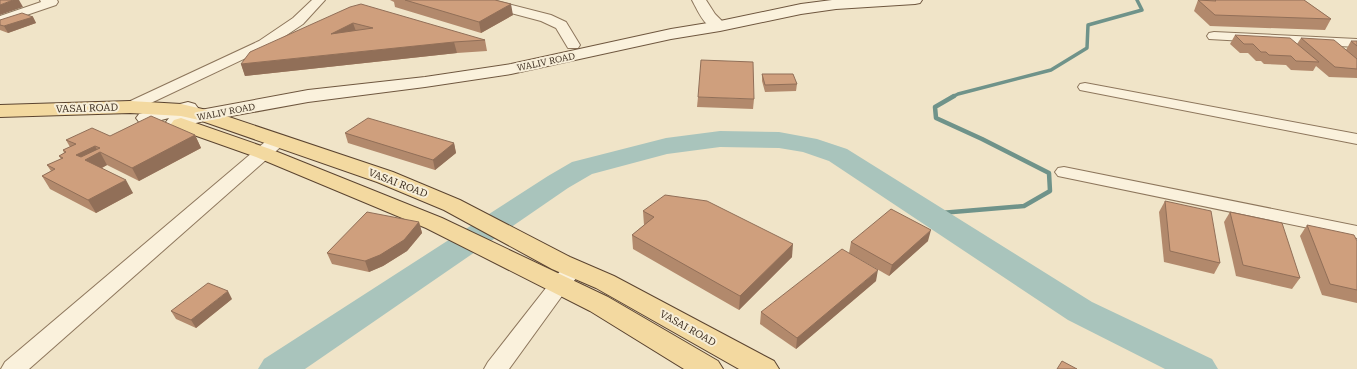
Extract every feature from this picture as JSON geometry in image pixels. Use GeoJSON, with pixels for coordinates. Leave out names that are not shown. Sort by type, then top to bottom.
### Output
{"type":"FeatureCollection","features":[{"type":"Feature","properties":{"kind":"main road"},"geometry":{"type":"LineString","coordinates":[[699,0],[714,22]]}},
{"type":"Feature","properties":{"kind":"main road","name":"WALIV ROAD"},"geometry":{"type":"LineString","coordinates":[[204,115],[308,96],[424,82],[511,69],[671,34],[798,0]]}},
{"type":"Feature","properties":{"kind":"main road","name":"WALIV ROAD"},"geometry":{"type":"LineString","coordinates":[[178,116],[308,84],[422,71],[504,59],[660,25],[714,22],[836,4],[915,0]]}},
{"type":"Feature","properties":{"kind":"main road","name":"VASAI ROAD"},"geometry":{"type":"LineString","coordinates":[[0,111],[138,112],[178,116],[204,115],[385,178],[452,205],[559,273],[599,304],[708,369]]}},
{"type":"Feature","properties":{"kind":"main road","name":"VASAI ROAD"},"geometry":{"type":"LineString","coordinates":[[0,120],[121,117],[138,112]]}},
{"type":"Feature","properties":{"kind":"main road","name":"VASAI ROAD"},"geometry":{"type":"LineString","coordinates":[[178,116],[263,153],[559,273],[606,282],[764,369]]}},
{"type":"Feature","properties":{"kind":"street"},"geometry":{"type":"LineString","coordinates":[[0,20],[52,2],[46,0]]}},
{"type":"Feature","properties":{"kind":"street"},"geometry":{"type":"LineString","coordinates":[[138,112],[264,44],[298,21],[319,0]]}},
{"type":"Feature","properties":{"kind":"street"},"geometry":{"type":"LineString","coordinates":[[478,0],[546,18],[562,25],[573,45]]}},
{"type":"Feature","properties":{"kind":"street"},"geometry":{"type":"LineString","coordinates":[[1214,36],[1357,43]]}},
{"type":"Feature","properties":{"kind":"street"},"geometry":{"type":"LineString","coordinates":[[1085,87],[1357,139]]}},
{"type":"Feature","properties":{"kind":"street"},"geometry":{"type":"LineString","coordinates":[[13,369],[278,140]]}},
{"type":"Feature","properties":{"kind":"street"},"geometry":{"type":"LineString","coordinates":[[1064,172],[1357,232]]}},
{"type":"Feature","properties":{"kind":"street"},"geometry":{"type":"LineString","coordinates":[[496,369],[559,273]]}},
{"type":"Feature","properties":{"kind":"building"},"geometry":{"type":"Polygon","coordinates":[[[0,0],[13,0],[0,5],[0,0]]]}},
{"type":"Feature","properties":{"kind":"building"},"geometry":{"type":"Polygon","coordinates":[[[405,0],[495,0],[511,4],[479,22],[405,0]]]}},
{"type":"Feature","properties":{"kind":"building"},"geometry":{"type":"Polygon","coordinates":[[[1198,0],[1304,0],[1331,19],[1215,15],[1198,0]]]}},
{"type":"Feature","properties":{"kind":"building"},"geometry":{"type":"Polygon","coordinates":[[[361,4],[485,40],[241,64],[250,52],[350,7],[361,4]],[[353,23],[331,34],[373,28],[353,23]]]}},
{"type":"Feature","properties":{"kind":"building"},"geometry":{"type":"Polygon","coordinates":[[[22,13],[33,17],[4,26],[0,25],[0,20],[22,13]]]}},
{"type":"Feature","properties":{"kind":"building"},"geometry":{"type":"Polygon","coordinates":[[[1235,35],[1290,38],[1319,62],[1296,61],[1291,56],[1269,55],[1266,52],[1261,52],[1253,44],[1244,44],[1235,35]]]}},
{"type":"Feature","properties":{"kind":"building"},"geometry":{"type":"Polygon","coordinates":[[[1301,38],[1334,40],[1357,59],[1357,69],[1335,67],[1301,38]]]}},
{"type":"Feature","properties":{"kind":"building"},"geometry":{"type":"Polygon","coordinates":[[[1351,41],[1357,41],[1357,46],[1351,41]]]}},
{"type":"Feature","properties":{"kind":"building"},"geometry":{"type":"Polygon","coordinates":[[[701,60],[753,62],[754,99],[698,97],[701,60]]]}},
{"type":"Feature","properties":{"kind":"building"},"geometry":{"type":"Polygon","coordinates":[[[762,74],[793,74],[797,84],[765,85],[762,74]]]}},
{"type":"Feature","properties":{"kind":"building"},"geometry":{"type":"Polygon","coordinates":[[[151,116],[195,135],[132,168],[100,152],[85,160],[126,180],[88,200],[42,176],[55,169],[47,165],[63,158],[59,156],[66,152],[63,150],[76,144],[66,140],[92,128],[110,136],[151,116]],[[95,146],[76,155],[81,157],[100,148],[95,146]]]}},
{"type":"Feature","properties":{"kind":"building"},"geometry":{"type":"Polygon","coordinates":[[[368,118],[454,143],[433,160],[345,133],[368,118]]]}},
{"type":"Feature","properties":{"kind":"building"},"geometry":{"type":"Polygon","coordinates":[[[665,195],[707,201],[793,244],[740,296],[632,235],[654,217],[643,211],[665,195]]]}},
{"type":"Feature","properties":{"kind":"building"},"geometry":{"type":"Polygon","coordinates":[[[1165,201],[1211,211],[1220,263],[1170,251],[1165,201]]]}},
{"type":"Feature","properties":{"kind":"building"},"geometry":{"type":"Polygon","coordinates":[[[891,209],[931,230],[892,265],[851,242],[891,209]]]}},
{"type":"Feature","properties":{"kind":"building"},"geometry":{"type":"Polygon","coordinates":[[[367,212],[419,222],[404,240],[380,255],[365,261],[327,253],[367,212]]]}},
{"type":"Feature","properties":{"kind":"building"},"geometry":{"type":"Polygon","coordinates":[[[1230,212],[1282,223],[1300,278],[1243,265],[1230,212]]]}},
{"type":"Feature","properties":{"kind":"building"},"geometry":{"type":"Polygon","coordinates":[[[1307,225],[1354,235],[1357,241],[1357,290],[1330,284],[1307,225]]]}},
{"type":"Feature","properties":{"kind":"building"},"geometry":{"type":"Polygon","coordinates":[[[842,249],[878,270],[797,338],[761,312],[842,249]]]}},
{"type":"Feature","properties":{"kind":"building"},"geometry":{"type":"Polygon","coordinates":[[[208,283],[228,291],[191,320],[171,311],[208,283]]]}},
{"type":"Feature","properties":{"kind":"building"},"geometry":{"type":"Polygon","coordinates":[[[1062,361],[1077,369],[1057,369],[1062,361]]]}},
{"type":"Feature","properties":{"kind":"waterway"},"geometry":{"type":"LineString","coordinates":[[954,96],[1051,70],[1087,48],[1088,25],[1142,10],[1137,0]]}},
{"type":"Feature","properties":{"kind":"waterway"},"geometry":{"type":"LineString","coordinates":[[929,214],[1024,206],[1050,191],[1049,173],[982,139],[936,118],[935,107],[954,96]]}},
{"type":"Feature","properties":{"kind":"waterway"},"geometry":{"type":"LineString","coordinates":[[277,369],[558,182],[582,168],[666,146],[720,139],[779,140],[808,145],[838,155],[1080,311],[1199,369]]}}]}
